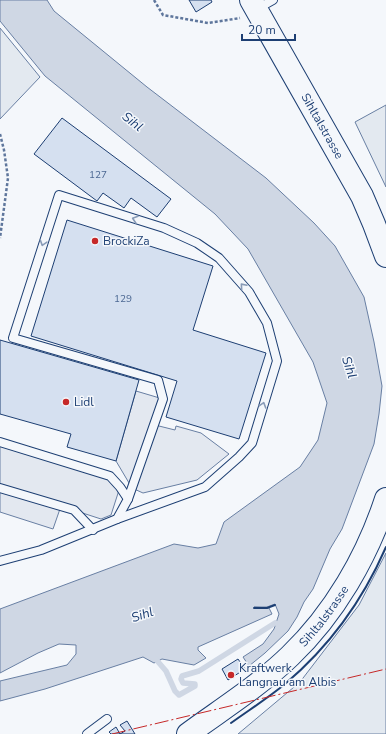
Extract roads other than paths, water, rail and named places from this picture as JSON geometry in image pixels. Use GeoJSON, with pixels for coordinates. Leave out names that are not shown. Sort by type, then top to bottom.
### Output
{"type":"FeatureCollection","features":[{"type":"Feature","properties":{"kind":"main road","name":"Sihltalstrasse"},"geometry":{"type":"LineString","coordinates":[[255,7],[362,196],[386,256]]}},
{"type":"Feature","properties":{"kind":"main road","name":"Sihltalstrasse"},"geometry":{"type":"LineString","coordinates":[[188,734],[272,672],[304,641],[330,609],[353,573],[372,536],[386,499]]}},
{"type":"Feature","properties":{"kind":"lane"},"geometry":{"type":"LineString","coordinates":[[0,561],[41,550],[117,519],[205,487],[239,457],[252,443],[277,361],[267,323],[248,292],[219,258],[197,243],[164,228],[59,195],[13,338],[158,380],[163,399],[128,499],[117,519]]}},
{"type":"Feature","properties":{"kind":"lane"},"geometry":{"type":"LineString","coordinates":[[0,442],[110,476],[128,499]]}},
{"type":"Feature","properties":{"kind":"lane"},"geometry":{"type":"LineString","coordinates":[[0,488],[74,510],[93,530]]}},
{"type":"Feature","properties":{"kind":"lane"},"geometry":{"type":"LineString","coordinates":[[87,734],[107,719]]}},
{"type":"Feature","properties":{"kind":"water","name":"Sihl"},"geometry":{"type":"Polygon","coordinates":[[[0,0],[47,0],[54,11],[147,87],[266,178],[314,223],[335,246],[364,297],[382,386],[374,444],[342,529],[330,549],[313,589],[288,631],[249,666],[243,657],[263,644],[274,629],[279,614],[275,604],[267,607],[254,607],[269,608],[272,614],[198,647],[198,650],[206,658],[194,665],[162,659],[154,663],[143,657],[45,689],[0,701],[0,681],[67,665],[76,654],[76,645],[59,644],[0,673],[0,609],[174,544],[198,548],[216,544],[224,522],[300,467],[318,440],[327,403],[313,362],[248,249],[215,214],[45,76],[0,21],[0,0]]]}},
{"type":"Feature","properties":{"kind":"waterway"},"geometry":{"type":"LineString","coordinates":[[153,656],[166,671],[175,691],[179,695],[195,686],[195,684],[183,683],[181,679],[182,676],[199,671],[275,623]]}},
{"type":"Feature","properties":{"kind":"place","name":"BrockiZa"},"geometry":{"type":"Point","coordinates":[95,241]}},
{"type":"Feature","properties":{"kind":"place","name":"Lidl"},"geometry":{"type":"Point","coordinates":[66,402]}},
{"type":"Feature","properties":{"kind":"place","name":"Kraftwerk Langnau am Albis"},"geometry":{"type":"Point","coordinates":[231,675]}}]}
